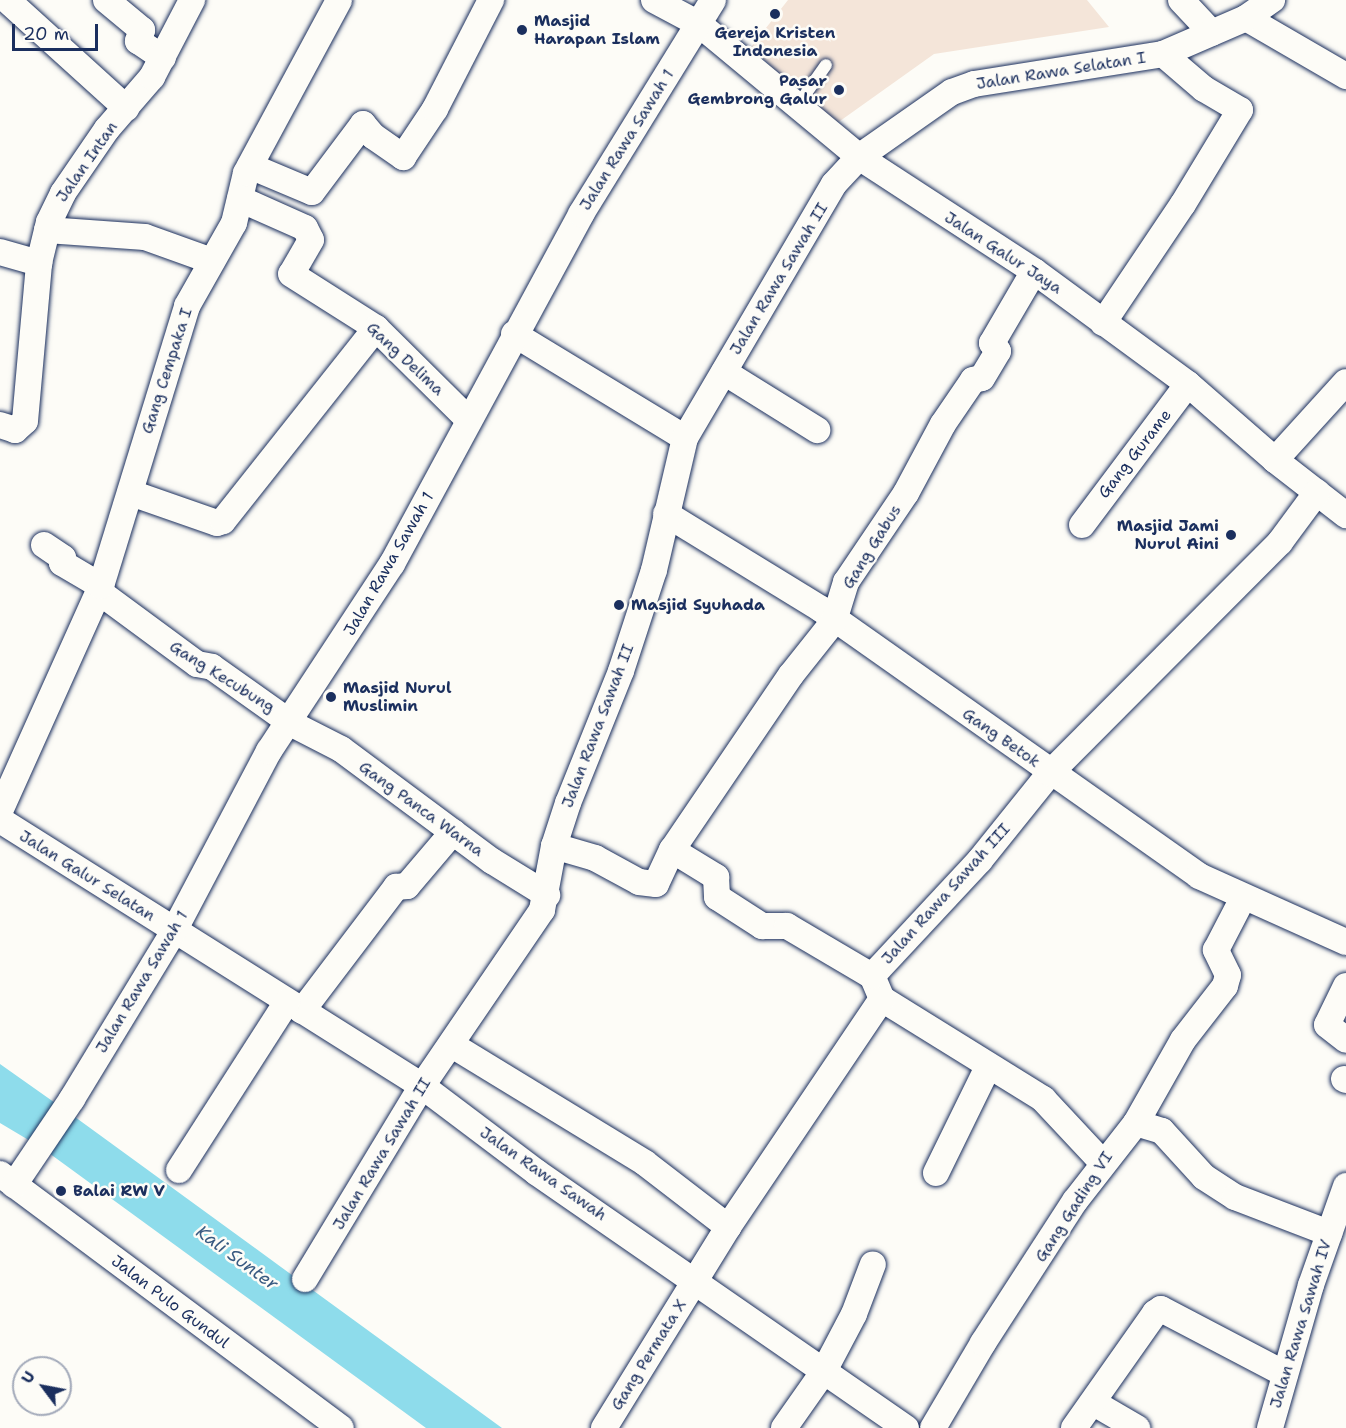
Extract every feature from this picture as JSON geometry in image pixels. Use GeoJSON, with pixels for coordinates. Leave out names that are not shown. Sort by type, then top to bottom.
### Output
{"type":"FeatureCollection","features":[{"type":"Feature","properties":{"kind":"street"},"geometry":{"type":"LineString","coordinates":[[7,0],[126,108]]}},
{"type":"Feature","properties":{"kind":"street"},"geometry":{"type":"LineString","coordinates":[[106,0],[142,30],[138,41],[163,58]]}},
{"type":"Feature","properties":{"kind":"street","name":"Jalan Intan"},"geometry":{"type":"LineString","coordinates":[[0,425],[15,430],[25,421],[39,263],[47,230],[63,193],[163,58],[192,0]]}},
{"type":"Feature","properties":{"kind":"street","name":"Gang Cempaka I"},"geometry":{"type":"LineString","coordinates":[[100,589],[131,493],[136,462],[187,306],[234,224],[250,165],[339,0]]}},
{"type":"Feature","properties":{"kind":"street"},"geometry":{"type":"LineString","coordinates":[[250,165],[312,192],[363,124],[373,136],[403,157],[435,109],[491,0]]}},
{"type":"Feature","properties":{"kind":"street","name":"Jalan Galur Jaya"},"geometry":{"type":"LineString","coordinates":[[654,0],[699,24],[859,157],[1034,271],[1188,384],[1275,460],[1346,515]]}},
{"type":"Feature","properties":{"kind":"street","name":"Jalan Rawa Sawah 1"},"geometry":{"type":"LineString","coordinates":[[13,1176],[72,1099],[174,931],[291,723],[392,564],[514,334],[581,214],[713,0]]}},
{"type":"Feature","properties":{"kind":"street"},"geometry":{"type":"LineString","coordinates":[[1181,0],[1212,33]]}},
{"type":"Feature","properties":{"kind":"street","name":"Jalan Rawa Selatan I"},"geometry":{"type":"LineString","coordinates":[[859,157],[923,110],[974,84],[1163,54],[1246,18],[1272,0]]}},
{"type":"Feature","properties":{"kind":"street"},"geometry":{"type":"LineString","coordinates":[[1246,18],[1346,75]]}},
{"type":"Feature","properties":{"kind":"street"},"geometry":{"type":"LineString","coordinates":[[1103,322],[1183,204],[1240,110],[1204,89],[1163,54]]}},
{"type":"Feature","properties":{"kind":"street","name":"Jalan Rawa Sawah II"},"geometry":{"type":"LineString","coordinates":[[305,1279],[422,1086],[512,959],[542,910],[547,895],[554,846],[621,671],[654,570],[685,438],[834,184],[859,157]]}},
{"type":"Feature","properties":{"kind":"street","name":"Gang Delima"},"geometry":{"type":"LineString","coordinates":[[240,199],[305,228],[311,240],[291,274],[376,328],[469,420]]}},
{"type":"Feature","properties":{"kind":"street"},"geometry":{"type":"LineString","coordinates":[[47,230],[144,237],[212,261]]}},
{"type":"Feature","properties":{"kind":"street"},"geometry":{"type":"LineString","coordinates":[[0,252],[39,263]]}},
{"type":"Feature","properties":{"kind":"street","name":"Gang Gabus"},"geometry":{"type":"LineString","coordinates":[[554,846],[595,858],[639,882],[656,884],[672,850],[790,675],[834,621],[846,582],[906,493],[943,424],[973,380],[982,378],[998,351],[992,342],[1034,271]]}},
{"type":"Feature","properties":{"kind":"street"},"geometry":{"type":"LineString","coordinates":[[131,493],[216,523],[223,521],[376,328]]}},
{"type":"Feature","properties":{"kind":"street"},"geometry":{"type":"LineString","coordinates":[[514,334],[685,438]]}},
{"type":"Feature","properties":{"kind":"street"},"geometry":{"type":"LineString","coordinates":[[724,372],[817,430]]}},
{"type":"Feature","properties":{"kind":"street"},"geometry":{"type":"LineString","coordinates":[[1275,460],[1346,382]]}},
{"type":"Feature","properties":{"kind":"street","name":"Gang Gurame"},"geometry":{"type":"LineString","coordinates":[[1082,525],[1188,384]]}},
{"type":"Feature","properties":{"kind":"street","name":"Jalan Rawa Sawah III"},"geometry":{"type":"LineString","coordinates":[[882,999],[872,976],[980,860],[1050,773],[1280,542],[1317,492]]}},
{"type":"Feature","properties":{"kind":"street","name":"Gang Betok"},"geometry":{"type":"LineString","coordinates":[[666,514],[821,609],[834,621],[1199,876],[1243,898],[1346,942]]}},
{"type":"Feature","properties":{"kind":"street","name":"Gang Kecubung"},"geometry":{"type":"LineString","coordinates":[[44,545],[63,558],[62,563],[100,589],[197,664],[212,667],[291,723]]}},
{"type":"Feature","properties":{"kind":"street"},"geometry":{"type":"LineString","coordinates":[[0,811],[100,589]]}},
{"type":"Feature","properties":{"kind":"street","name":"Gang Panca Warna"},"geometry":{"type":"LineString","coordinates":[[291,723],[341,749],[453,832],[547,895]]}},
{"type":"Feature","properties":{"kind":"street","name":"Jalan Galur Selatan"},"geometry":{"type":"LineString","coordinates":[[0,820],[174,931]]}},
{"type":"Feature","properties":{"kind":"street"},"geometry":{"type":"LineString","coordinates":[[179,1170],[294,1006],[396,887],[407,886],[453,832]]}},
{"type":"Feature","properties":{"kind":"street"},"geometry":{"type":"LineString","coordinates":[[672,850],[716,877],[714,893],[762,926],[787,926],[872,976]]}},
{"type":"Feature","properties":{"kind":"street","name":"Gang Gading VI"},"geometry":{"type":"LineString","coordinates":[[933,1428],[983,1343],[1102,1162],[1136,1123],[1183,1040],[1225,986],[1228,975],[1216,950],[1243,898]]}},
{"type":"Feature","properties":{"kind":"street","name":"Jalan Rawa Sawah"},"geometry":{"type":"LineString","coordinates":[[174,931],[422,1086],[536,1172],[906,1428]]}},
{"type":"Feature","properties":{"kind":"street"},"geometry":{"type":"LineString","coordinates":[[1346,986],[1327,1025],[1346,1040]]}},
{"type":"Feature","properties":{"kind":"street"},"geometry":{"type":"LineString","coordinates":[[694,1281],[882,999],[1043,1099],[1102,1162]]}},
{"type":"Feature","properties":{"kind":"street"},"geometry":{"type":"LineString","coordinates":[[452,1045],[645,1163],[728,1227]]}},
{"type":"Feature","properties":{"kind":"street"},"geometry":{"type":"LineString","coordinates":[[936,1173],[988,1066]]}},
{"type":"Feature","properties":{"kind":"street"},"geometry":{"type":"LineString","coordinates":[[1136,1123],[1162,1131],[1204,1177],[1235,1197],[1329,1233]]}},
{"type":"Feature","properties":{"kind":"street","name":"Jalan Pulo Gundul"},"geometry":{"type":"LineString","coordinates":[[13,1176],[341,1428]]}},
{"type":"Feature","properties":{"kind":"street","name":"Jalan Rawa Sawah IV"},"geometry":{"type":"LineString","coordinates":[[1270,1428],[1329,1233],[1346,1186]]}},
{"type":"Feature","properties":{"kind":"street"},"geometry":{"type":"LineString","coordinates":[[784,1428],[824,1371],[854,1314],[873,1264]]}},
{"type":"Feature","properties":{"kind":"street","name":"Gang Permata X"},"geometry":{"type":"LineString","coordinates":[[604,1428],[694,1281]]}},
{"type":"Feature","properties":{"kind":"street"},"geometry":{"type":"LineString","coordinates":[[1074,1428],[1094,1403],[1155,1313],[1161,1310],[1285,1374]]}},
{"type":"Feature","properties":{"kind":"street"},"geometry":{"type":"LineString","coordinates":[[1094,1403],[1137,1428]]}},
{"type":"Feature","properties":{"kind":"lane"},"geometry":{"type":"LineString","coordinates":[[797,106],[826,65]]}},
{"type":"Feature","properties":{"kind":"shaded area","name":"Pasar Gembrong Galur"},"geometry":{"type":"Polygon","coordinates":[[[788,0],[1087,0],[1109,27],[934,54],[833,126],[751,47],[788,0]]]}},
{"type":"Feature","properties":{"kind":"water","name":"Kali Sunter"},"geometry":{"type":"Polygon","coordinates":[[[0,1064],[502,1428],[426,1428],[42,1148],[0,1123],[0,1064]]]}},
{"type":"Feature","properties":{"kind":"place","name":"Gereja Kristen Indonesia"},"geometry":{"type":"Point","coordinates":[775,14]}},
{"type":"Feature","properties":{"kind":"place","name":"Masjid Harapan Islam"},"geometry":{"type":"Point","coordinates":[522,30]}},
{"type":"Feature","properties":{"kind":"place","name":"Pasar Gembrong Galur"},"geometry":{"type":"Point","coordinates":[839,90]}},
{"type":"Feature","properties":{"kind":"place","name":"Masjid Jami Nurul Aini"},"geometry":{"type":"Point","coordinates":[1231,535]}},
{"type":"Feature","properties":{"kind":"place","name":"Masjid Syuhada"},"geometry":{"type":"Point","coordinates":[619,605]}},
{"type":"Feature","properties":{"kind":"place","name":"Masjid Nurul Muslimin"},"geometry":{"type":"Point","coordinates":[331,697]}},
{"type":"Feature","properties":{"kind":"place","name":"Balai RW V"},"geometry":{"type":"Point","coordinates":[61,1191]}}]}
